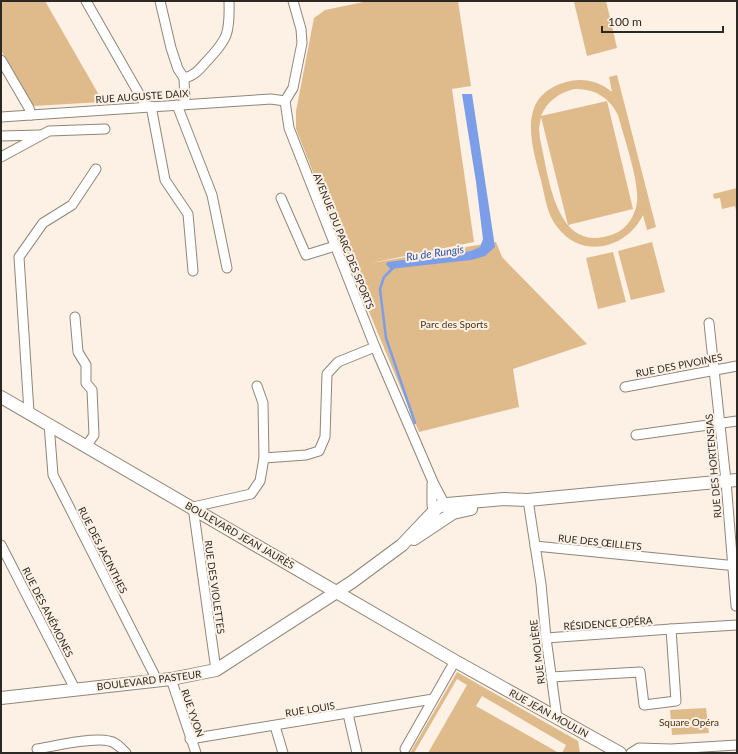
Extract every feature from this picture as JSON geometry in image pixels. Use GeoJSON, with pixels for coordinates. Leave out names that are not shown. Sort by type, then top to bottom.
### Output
{"type":"FeatureCollection","features":[{"type":"Feature","properties":{"kind":"street"},"geometry":{"type":"LineString","coordinates":[[86,1],[149,106],[164,180],[188,214],[193,271]]}},
{"type":"Feature","properties":{"kind":"street"},"geometry":{"type":"LineString","coordinates":[[160,1],[171,48],[178,69],[184,78],[181,104],[212,195],[227,268]]}},
{"type":"Feature","properties":{"kind":"street"},"geometry":{"type":"LineString","coordinates":[[184,78],[193,76],[224,43],[229,27],[229,1]]}},
{"type":"Feature","properties":{"kind":"street"},"geometry":{"type":"LineString","coordinates":[[285,101],[293,88],[302,43],[301,29],[293,1]]}},
{"type":"Feature","properties":{"kind":"street"},"geometry":{"type":"LineString","coordinates":[[1,60],[29,108],[31,115]]}},
{"type":"Feature","properties":{"kind":"street","name":"RUE AUGUSTE DAIX"},"geometry":{"type":"LineString","coordinates":[[1,117],[181,104],[270,99],[285,101]]}},
{"type":"Feature","properties":{"kind":"street","name":"AVENUE DU PARC DES SPORTS"},"geometry":{"type":"LineString","coordinates":[[285,101],[289,128],[375,347],[432,482],[447,508],[443,519]]}},
{"type":"Feature","properties":{"kind":"street"},"geometry":{"type":"LineString","coordinates":[[46,133],[49,113]]}},
{"type":"Feature","properties":{"kind":"street"},"geometry":{"type":"LineString","coordinates":[[1,136],[105,129]]}},
{"type":"Feature","properties":{"kind":"street"},"geometry":{"type":"LineString","coordinates":[[1,157],[46,133]]}},
{"type":"Feature","properties":{"kind":"street"},"geometry":{"type":"LineString","coordinates":[[29,412],[19,257],[43,223],[72,205],[96,169]]}},
{"type":"Feature","properties":{"kind":"street"},"geometry":{"type":"LineString","coordinates":[[281,198],[306,255],[335,246]]}},
{"type":"Feature","properties":{"kind":"street"},"geometry":{"type":"LineString","coordinates":[[75,317],[78,352],[86,365],[86,383],[92,390],[94,435],[87,445]]}},
{"type":"Feature","properties":{"kind":"street","name":"RUE DES HORTENSIAS"},"geometry":{"type":"LineString","coordinates":[[709,323],[720,424],[732,480],[736,606]]}},
{"type":"Feature","properties":{"kind":"street"},"geometry":{"type":"LineString","coordinates":[[264,458],[306,455],[319,451],[325,437],[327,374],[338,362],[375,347]]}},
{"type":"Feature","properties":{"kind":"street","name":"RUE DES PIVOINES"},"geometry":{"type":"LineString","coordinates":[[625,387],[737,366]]}},
{"type":"Feature","properties":{"kind":"street"},"geometry":{"type":"LineString","coordinates":[[193,507],[251,494],[260,481],[264,458],[263,403],[256,386]]}},
{"type":"Feature","properties":{"kind":"street","name":"BOULEVARD JEAN JAURÈS"},"geometry":{"type":"LineString","coordinates":[[1,396],[478,674]]}},
{"type":"Feature","properties":{"kind":"street"},"geometry":{"type":"LineString","coordinates":[[636,436],[737,421]]}},
{"type":"Feature","properties":{"kind":"street","name":"RUE DES JACINTHES"},"geometry":{"type":"LineString","coordinates":[[50,424],[52,475],[157,680]]}},
{"type":"Feature","properties":{"kind":"street"},"geometry":{"type":"LineString","coordinates":[[402,545],[416,538],[443,519],[465,510],[504,506],[528,500],[732,480]]}},
{"type":"Feature","properties":{"kind":"street","name":"AVENUE DU PARC DES SPORTS"},"geometry":{"type":"LineString","coordinates":[[432,482],[432,511]]}},
{"type":"Feature","properties":{"kind":"street"},"geometry":{"type":"LineString","coordinates":[[402,545],[432,511],[445,504],[504,499],[528,500]]}},
{"type":"Feature","properties":{"kind":"street","name":"RUE MOLIÈRE"},"geometry":{"type":"LineString","coordinates":[[528,500],[541,584],[546,638],[557,718]]}},
{"type":"Feature","properties":{"kind":"street","name":"RUE DES VIOLETTES"},"geometry":{"type":"LineString","coordinates":[[193,507],[216,670]]}},
{"type":"Feature","properties":{"kind":"street"},"geometry":{"type":"LineString","coordinates":[[432,511],[434,516],[443,519]]}},
{"type":"Feature","properties":{"kind":"street","name":"RUE DES ANÉMONES"},"geometry":{"type":"LineString","coordinates":[[1,545],[75,689]]}},
{"type":"Feature","properties":{"kind":"street","name":"BOULEVARD PASTEUR"},"geometry":{"type":"LineString","coordinates":[[4,700],[75,689],[171,679],[216,670],[338,592],[402,545]]}},
{"type":"Feature","properties":{"kind":"street","name":"RUE DES ŒILLETS"},"geometry":{"type":"LineString","coordinates":[[535,546],[735,566]]}},
{"type":"Feature","properties":{"kind":"street","name":"RÉSIDENCE OPÉRA"},"geometry":{"type":"LineString","coordinates":[[546,638],[737,625]]}},
{"type":"Feature","properties":{"kind":"street"},"geometry":{"type":"LineString","coordinates":[[551,677],[640,672],[644,705],[676,701],[671,629]]}},
{"type":"Feature","properties":{"kind":"street"},"geometry":{"type":"LineString","coordinates":[[405,749],[456,661]]}},
{"type":"Feature","properties":{"kind":"street","name":"RUE JEAN MOULIN"},"geometry":{"type":"LineString","coordinates":[[478,674],[620,753]]}},
{"type":"Feature","properties":{"kind":"street","name":"RUE YVON"},"geometry":{"type":"LineString","coordinates":[[171,679],[190,739],[196,753]]}},
{"type":"Feature","properties":{"kind":"street","name":"RUE LOUIS"},"geometry":{"type":"LineString","coordinates":[[190,739],[433,699]]}},
{"type":"Feature","properties":{"kind":"street"},"geometry":{"type":"LineString","coordinates":[[348,714],[357,753]]}},
{"type":"Feature","properties":{"kind":"street"},"geometry":{"type":"LineString","coordinates":[[275,726],[282,753]]}},
{"type":"Feature","properties":{"kind":"street"},"geometry":{"type":"LineString","coordinates":[[37,749],[91,741],[109,741],[120,746],[126,753]]}},
{"type":"Feature","properties":{"kind":"street"},"geometry":{"type":"LineString","coordinates":[[631,753],[639,748],[671,749],[737,745]]}},
{"type":"Feature","properties":{"kind":"street"},"geometry":{"type":"LineString","coordinates":[[659,753],[671,749]]}},
{"type":"Feature","properties":{"kind":"green space"},"geometry":{"type":"Polygon","coordinates":[[[1,1],[45,1],[103,102],[33,106],[1,50],[1,1]]]}},
{"type":"Feature","properties":{"kind":"green space","name":"Parc des Sports"},"geometry":{"type":"Polygon","coordinates":[[[368,1],[458,1],[471,86],[452,89],[474,242],[371,263],[496,242],[502,257],[587,344],[513,369],[519,407],[419,432],[350,266],[296,129],[296,111],[314,18],[325,10],[368,1]]]}},
{"type":"Feature","properties":{"kind":"green space"},"geometry":{"type":"Polygon","coordinates":[[[606,1],[617,48],[587,56],[574,2],[606,1]]]}},
{"type":"Feature","properties":{"kind":"green space"},"geometry":{"type":"Polygon","coordinates":[[[617,75],[656,227],[647,230],[643,215],[636,226],[616,242],[604,246],[592,247],[580,244],[568,238],[558,228],[551,217],[534,153],[531,124],[533,111],[538,100],[548,90],[569,81],[582,80],[595,82],[612,92],[609,77],[617,75]],[[574,89],[554,98],[541,116],[607,101],[633,209],[568,225],[579,234],[594,238],[619,232],[627,225],[635,211],[637,201],[636,182],[618,115],[610,103],[594,92],[581,89],[574,89]],[[541,117],[539,129],[540,139],[547,173],[558,209],[568,225],[541,117]]]}},
{"type":"Feature","properties":{"kind":"green space"},"geometry":{"type":"Polygon","coordinates":[[[737,188],[737,215],[735,206],[722,209],[720,198],[714,199],[713,194],[737,188]]]}},
{"type":"Feature","properties":{"kind":"green space"},"geometry":{"type":"Polygon","coordinates":[[[652,242],[665,292],[631,300],[618,251],[652,242]]]}},
{"type":"Feature","properties":{"kind":"green space"},"geometry":{"type":"Polygon","coordinates":[[[613,252],[626,302],[598,309],[586,258],[613,252]]]}},
{"type":"Feature","properties":{"kind":"green space"},"geometry":{"type":"Polygon","coordinates":[[[457,672],[578,741],[580,753],[562,753],[566,745],[482,696],[476,706],[559,753],[428,753],[467,685],[457,679],[414,753],[410,753],[457,672]]]}},
{"type":"Feature","properties":{"kind":"green space","name":"Square Opéra"},"geometry":{"type":"Polygon","coordinates":[[[706,708],[709,733],[672,735],[670,710],[706,708]]]}},
{"type":"Feature","properties":{"kind":"water"},"geometry":{"type":"Polygon","coordinates":[[[462,94],[472,94],[495,247],[485,256],[471,260],[390,269],[386,264],[388,262],[471,251],[480,247],[483,239],[476,182],[462,94]]]}},
{"type":"Feature","properties":{"kind":"waterway","name":"Ru de Rungis"},"geometry":{"type":"LineString","coordinates":[[394,267],[384,277],[380,289],[386,338],[415,423]]}}]}
